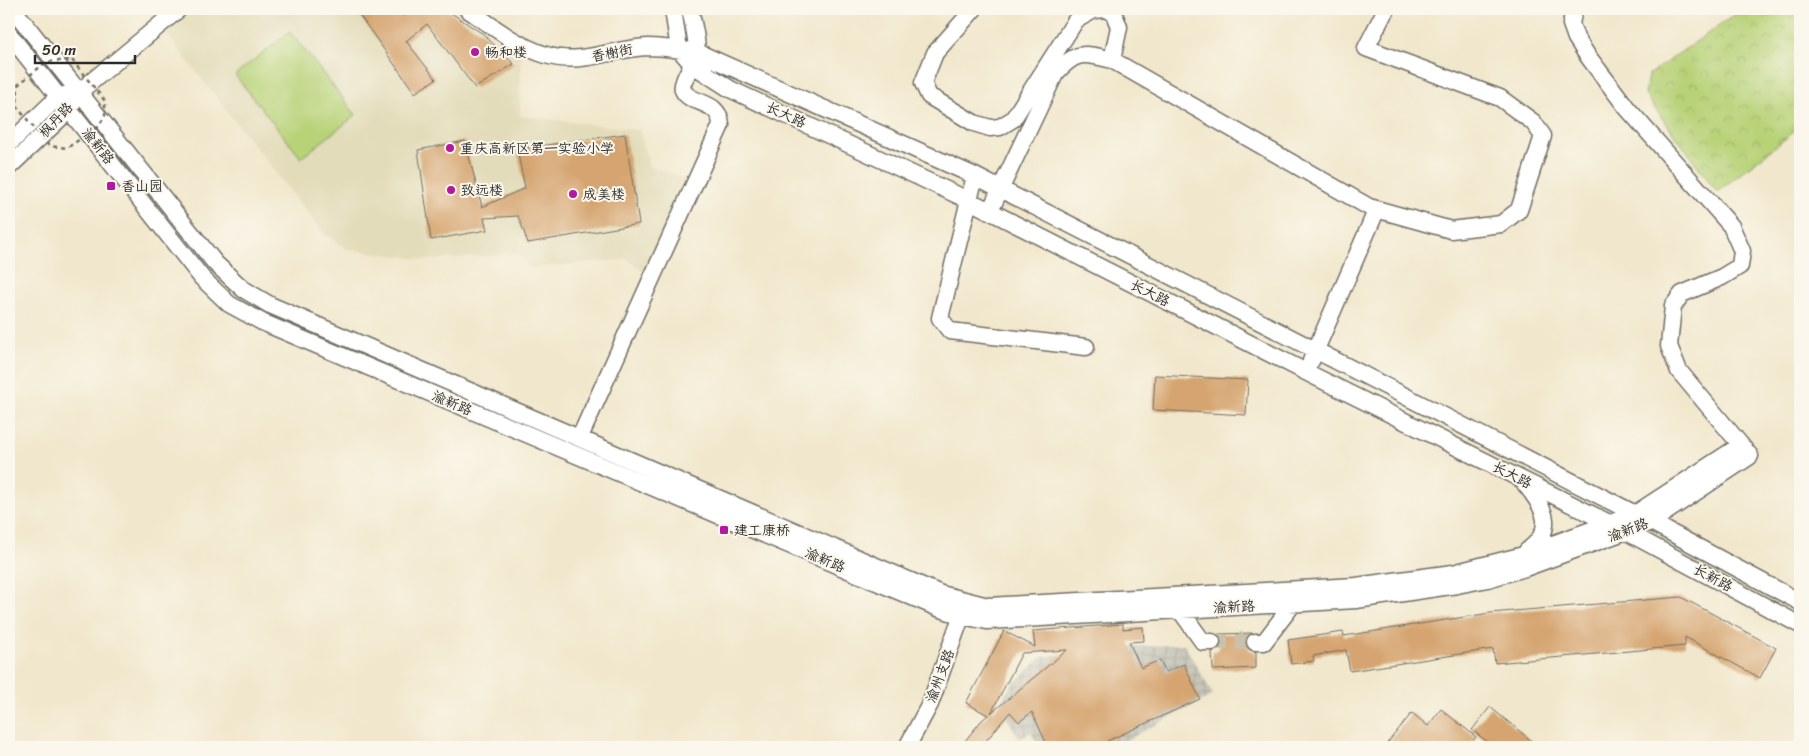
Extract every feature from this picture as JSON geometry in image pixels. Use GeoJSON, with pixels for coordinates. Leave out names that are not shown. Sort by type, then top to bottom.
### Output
{"type":"FeatureCollection","features":[{"type":"Feature","properties":{"kind":"street","name":"渝新路"},"geometry":{"type":"LineString","coordinates":[[12,9],[215,263],[243,290],[270,305],[941,594],[987,620],[1356,600],[1449,587],[1488,579],[1525,568],[1651,522],[1745,450]]}},
{"type":"Feature","properties":{"kind":"street"},"geometry":{"type":"LineString","coordinates":[[79,92],[179,9]]}},
{"type":"Feature","properties":{"kind":"street","name":"香榭街"},"geometry":{"type":"LineString","coordinates":[[467,9],[523,46],[548,56],[584,59],[623,50],[648,47],[679,49],[695,59]]}},
{"type":"Feature","properties":{"kind":"street"},"geometry":{"type":"LineString","coordinates":[[673,9],[679,49]]}},
{"type":"Feature","properties":{"kind":"street"},"geometry":{"type":"LineString","coordinates":[[580,437],[720,124],[720,117],[717,111],[686,94],[682,89],[682,84],[695,59],[690,9]]}},
{"type":"Feature","properties":{"kind":"street"},"geometry":{"type":"LineString","coordinates":[[974,9],[934,53],[923,83],[929,96],[974,123],[990,128],[1000,127],[1013,119],[1076,20],[1094,10],[1106,9],[1114,14],[1119,27],[1112,60]]}},
{"type":"Feature","properties":{"kind":"street"},"geometry":{"type":"LineString","coordinates":[[990,211],[1055,74],[1067,61],[1086,54],[1112,60],[1369,207],[1451,230],[1502,224],[1519,210],[1528,188],[1543,136],[1533,122],[1500,98],[1366,48],[1386,9]]}},
{"type":"Feature","properties":{"kind":"street"},"geometry":{"type":"LineString","coordinates":[[1574,9],[1571,24],[1576,38],[1587,55],[1627,108],[1730,226],[1742,251],[1740,266],[1722,278],[1682,294],[1673,306],[1669,346],[1679,371],[1745,450]]}},
{"type":"Feature","properties":{"kind":"street","name":"渝新路"},"geometry":{"type":"LineString","coordinates":[[9,34],[202,278],[230,304],[262,322],[920,600],[965,609],[988,606],[1356,586],[1453,573],[1520,556],[1635,514],[1745,450]]}},
{"type":"Feature","properties":{"kind":"street","name":"长大路"},"geometry":{"type":"LineString","coordinates":[[695,59],[975,176],[1651,522]]}},
{"type":"Feature","properties":{"kind":"street","name":"长大路"},"geometry":{"type":"LineString","coordinates":[[695,59],[730,89],[968,200],[1306,372],[1625,531]]}},
{"type":"Feature","properties":{"kind":"street","name":"枫丹路"},"geometry":{"type":"LineString","coordinates":[[9,144],[59,96],[79,92]]}},
{"type":"Feature","properties":{"kind":"street","name":"枫丹路"},"geometry":{"type":"LineString","coordinates":[[9,167],[69,110],[79,92]]}},
{"type":"Feature","properties":{"kind":"street"},"geometry":{"type":"LineString","coordinates":[[975,176],[940,318],[950,331],[1086,347]]}},
{"type":"Feature","properties":{"kind":"street"},"geometry":{"type":"LineString","coordinates":[[1306,372],[1377,209]]}},
{"type":"Feature","properties":{"kind":"street"},"geometry":{"type":"LineString","coordinates":[[1520,556],[1541,539],[1545,529],[1544,514],[1539,500],[1522,480]]}},
{"type":"Feature","properties":{"kind":"street","name":"长新路"},"geometry":{"type":"LineString","coordinates":[[1651,522],[1800,602]]}},
{"type":"Feature","properties":{"kind":"street","name":"长新路"},"geometry":{"type":"LineString","coordinates":[[1625,531],[1800,625]]}},
{"type":"Feature","properties":{"kind":"street"},"geometry":{"type":"LineString","coordinates":[[1255,642],[1264,642],[1293,604]]}},
{"type":"Feature","properties":{"kind":"street","name":"渝州支路"},"geometry":{"type":"LineString","coordinates":[[907,747],[930,704],[965,609]]}},
{"type":"Feature","properties":{"kind":"street"},"geometry":{"type":"LineString","coordinates":[[1180,610],[1203,642],[1212,642]]}},
{"type":"Feature","properties":{"kind":"path"},"geometry":{"type":"LineString","coordinates":[[72,60],[105,101],[105,116],[98,127],[67,148],[49,146],[17,107],[18,85],[46,62],[72,60]]}},
{"type":"Feature","properties":{"kind":"shaded area","name":"重庆高新区第一实验小学"},"geometry":{"type":"Polygon","coordinates":[[[194,9],[451,9],[521,57],[520,116],[639,130],[649,166],[687,180],[645,273],[627,259],[529,268],[517,254],[426,260],[348,249],[324,234],[165,32],[194,9]]]}},
{"type":"Feature","properties":{"kind":"shaded area"},"geometry":{"type":"Polygon","coordinates":[[[1184,644],[1213,695],[1119,744],[1120,747],[1039,747],[1031,732],[1020,739],[999,706],[1009,688],[1042,657],[1131,646],[1184,644]]]}},
{"type":"Feature","properties":{"kind":"green space"},"geometry":{"type":"Polygon","coordinates":[[[1743,9],[1800,9],[1800,127],[1717,192],[1645,95],[1648,75],[1743,9]]]}},
{"type":"Feature","properties":{"kind":"green space"},"geometry":{"type":"Polygon","coordinates":[[[290,32],[356,115],[301,158],[235,75],[290,32]]]}},
{"type":"Feature","properties":{"kind":"building","name":"畅和楼"},"geometry":{"type":"Polygon","coordinates":[[[355,9],[398,9],[403,16],[414,9],[445,9],[483,34],[514,64],[475,88],[427,24],[406,41],[436,79],[415,93],[355,9]]]}},
{"type":"Feature","properties":{"kind":"building","name":"成美楼"},"geometry":{"type":"Polygon","coordinates":[[[625,134],[639,224],[528,243],[518,216],[484,218],[487,230],[431,240],[418,150],[465,141],[482,207],[525,188],[517,149],[625,134]]]}},
{"type":"Feature","properties":{"kind":"building"},"geometry":{"type":"Polygon","coordinates":[[[1155,375],[1248,380],[1246,415],[1153,410],[1155,375]]]}},
{"type":"Feature","properties":{"kind":"building"},"geometry":{"type":"Polygon","coordinates":[[[1681,597],[1776,648],[1760,678],[1685,637],[1685,646],[1495,663],[1493,649],[1350,671],[1346,650],[1313,656],[1314,661],[1291,664],[1288,640],[1343,632],[1344,636],[1490,613],[1681,597]]]}},
{"type":"Feature","properties":{"kind":"building"},"geometry":{"type":"Polygon","coordinates":[[[1123,624],[1123,629],[1143,627],[1144,641],[1129,642],[1141,668],[1160,660],[1166,672],[1184,664],[1200,699],[1107,741],[1110,747],[1048,747],[1032,712],[1019,722],[1010,712],[981,747],[960,747],[988,715],[966,703],[1004,631],[1035,647],[1033,631],[1123,624]],[[1067,650],[1022,653],[991,713],[1067,650]]]}},
{"type":"Feature","properties":{"kind":"building"},"geometry":{"type":"Polygon","coordinates":[[[1252,633],[1245,642],[1250,650],[1256,652],[1256,668],[1213,670],[1212,652],[1217,650],[1222,642],[1218,634],[1252,633]]]}},
{"type":"Feature","properties":{"kind":"building"},"geometry":{"type":"Polygon","coordinates":[[[1490,707],[1539,747],[1494,747],[1472,730],[1490,707]]]}},
{"type":"Feature","properties":{"kind":"building"},"geometry":{"type":"Polygon","coordinates":[[[1441,709],[1476,737],[1468,747],[1384,747],[1412,713],[1428,726],[1441,709]]]}},
{"type":"Feature","properties":{"kind":"tunnel"},"geometry":{"type":"LineString","coordinates":[[1212,642],[1255,642]]}},
{"type":"Feature","properties":{"kind":"place","name":"畅和楼"},"geometry":{"type":"Point","coordinates":[475,52]}},
{"type":"Feature","properties":{"kind":"place","name":"重庆高新区第一实验小学"},"geometry":{"type":"Point","coordinates":[450,148]}},
{"type":"Feature","properties":{"kind":"place","name":"香山园"},"geometry":{"type":"Point","coordinates":[111,186]}},
{"type":"Feature","properties":{"kind":"place","name":"致远楼"},"geometry":{"type":"Point","coordinates":[451,190]}},
{"type":"Feature","properties":{"kind":"place","name":"成美楼"},"geometry":{"type":"Point","coordinates":[573,194]}},
{"type":"Feature","properties":{"kind":"place","name":"建工康桥"},"geometry":{"type":"Point","coordinates":[724,530]}}]}
